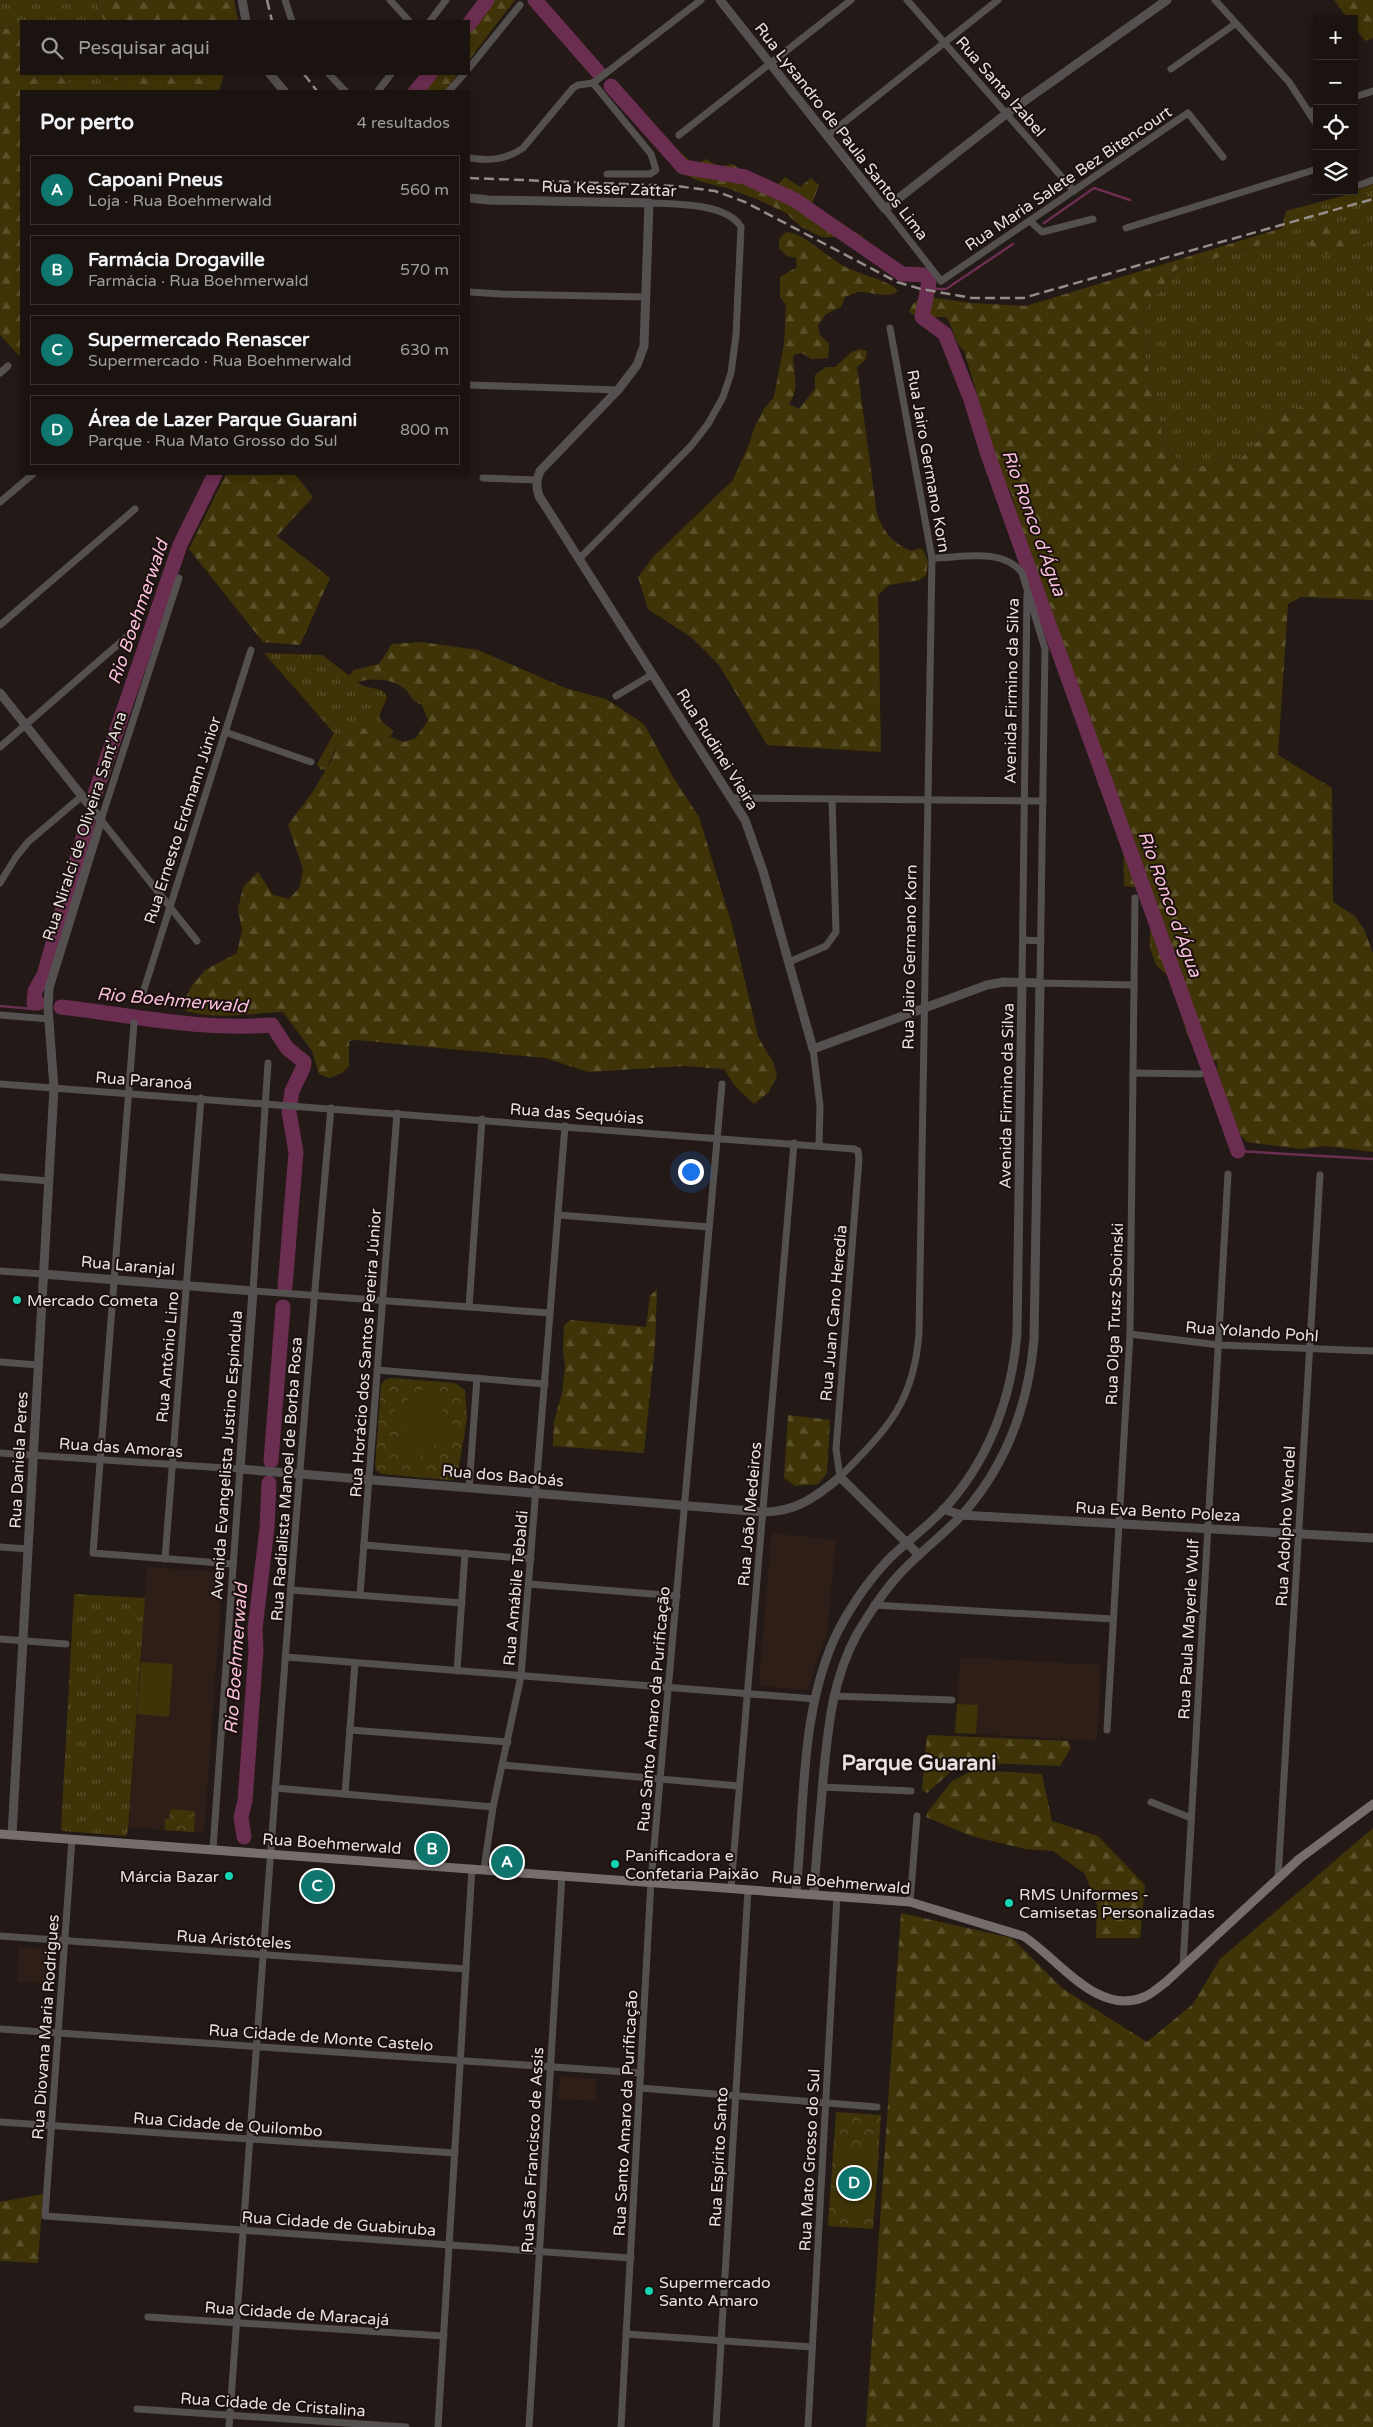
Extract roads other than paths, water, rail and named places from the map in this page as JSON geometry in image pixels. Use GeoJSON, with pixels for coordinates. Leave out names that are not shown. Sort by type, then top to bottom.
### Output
{"type":"FeatureCollection","features":[{"type":"Feature","properties":{"kind":"main road","name":"Rua Boehmerwald"},"geometry":{"type":"LineString","coordinates":[[0,1834],[748,1888],[910,1902],[1023,1936],[1034,1943],[1079,1983],[1106,1997],[1128,2001],[1144,1997],[1166,1982],[1278,1878],[1319,1844],[1373,1804]]}},
{"type":"Feature","properties":{"kind":"street"},"geometry":{"type":"LineString","coordinates":[[242,0],[246,20]]}},
{"type":"Feature","properties":{"kind":"street"},"geometry":{"type":"LineString","coordinates":[[285,0],[292,20]]}},
{"type":"Feature","properties":{"kind":"street"},"geometry":{"type":"LineString","coordinates":[[390,0],[408,20]]}},
{"type":"Feature","properties":{"kind":"street"},"geometry":{"type":"LineString","coordinates":[[431,20],[446,0]]}},
{"type":"Feature","properties":{"kind":"street"},"geometry":{"type":"LineString","coordinates":[[470,158],[495,160],[514,154],[523,148],[573,88],[578,85],[593,84],[701,0]]}},
{"type":"Feature","properties":{"kind":"street","name":"Rua Lysandro de Paula Santos Lima"},"geometry":{"type":"LineString","coordinates":[[720,0],[941,281]]}},
{"type":"Feature","properties":{"kind":"street"},"geometry":{"type":"LineString","coordinates":[[679,135],[851,0]]}},
{"type":"Feature","properties":{"kind":"street","name":"Rua Santa Izabel"},"geometry":{"type":"LineString","coordinates":[[907,0],[1074,191]]}},
{"type":"Feature","properties":{"kind":"street"},"geometry":{"type":"LineString","coordinates":[[827,136],[998,0]]}},
{"type":"Feature","properties":{"kind":"street"},"geometry":{"type":"LineString","coordinates":[[1215,0],[1313,111]]}},
{"type":"Feature","properties":{"kind":"street"},"geometry":{"type":"LineString","coordinates":[[885,210],[1006,114],[1161,2]]}},
{"type":"Feature","properties":{"kind":"street"},"geometry":{"type":"LineString","coordinates":[[470,67],[520,5]]}},
{"type":"Feature","properties":{"kind":"street"},"geometry":{"type":"LineString","coordinates":[[1171,68],[1235,24]]}},
{"type":"Feature","properties":{"kind":"street"},"geometry":{"type":"LineString","coordinates":[[271,75],[283,90]]}},
{"type":"Feature","properties":{"kind":"street"},"geometry":{"type":"LineString","coordinates":[[330,75],[344,90]]}},
{"type":"Feature","properties":{"kind":"street"},"geometry":{"type":"LineString","coordinates":[[379,90],[390,75]]}},
{"type":"Feature","properties":{"kind":"street"},"geometry":{"type":"LineString","coordinates":[[451,90],[463,75]]}},
{"type":"Feature","properties":{"kind":"street"},"geometry":{"type":"LineString","coordinates":[[593,84],[652,154],[656,166],[656,170],[650,174],[607,174]]}},
{"type":"Feature","properties":{"kind":"street"},"geometry":{"type":"LineString","coordinates":[[1358,96],[1373,91]]}},
{"type":"Feature","properties":{"kind":"street","name":"Rua Maria Salete Bez Bitencourt"},"geometry":{"type":"LineString","coordinates":[[941,281],[1188,113],[1224,157]]}},
{"type":"Feature","properties":{"kind":"street"},"geometry":{"type":"LineString","coordinates":[[1126,228],[1313,170]]}},
{"type":"Feature","properties":{"kind":"street"},"geometry":{"type":"LineString","coordinates":[[1358,185],[1373,180]]}},
{"type":"Feature","properties":{"kind":"street","name":"Rua Kesser Zattar"},"geometry":{"type":"LineString","coordinates":[[470,198],[649,203],[709,209],[727,214],[737,221],[741,228],[736,335],[731,373],[723,396],[708,424],[691,446],[579,559]]}},
{"type":"Feature","properties":{"kind":"street"},"geometry":{"type":"LineString","coordinates":[[483,478],[536,480],[540,471],[618,390],[629,376],[641,356],[645,332],[649,203]]}},
{"type":"Feature","properties":{"kind":"street"},"geometry":{"type":"LineString","coordinates":[[1030,221],[1042,232],[1093,218]]}},
{"type":"Feature","properties":{"kind":"street"},"geometry":{"type":"LineString","coordinates":[[470,292],[646,297]]}},
{"type":"Feature","properties":{"kind":"street","name":"Rua Jairo Germano Korn"},"geometry":{"type":"LineString","coordinates":[[763,1512],[790,1509],[804,1504],[840,1477],[876,1439],[897,1413],[907,1394],[917,1356],[920,1333],[932,558],[890,328]]}},
{"type":"Feature","properties":{"kind":"street"},"geometry":{"type":"LineString","coordinates":[[0,373],[8,366]]}},
{"type":"Feature","properties":{"kind":"street"},"geometry":{"type":"LineString","coordinates":[[470,385],[618,390]]}},
{"type":"Feature","properties":{"kind":"street"},"geometry":{"type":"LineString","coordinates":[[0,502],[32,475]]}},
{"type":"Feature","properties":{"kind":"street","name":"Rua Rudinei Vieira"},"geometry":{"type":"LineString","coordinates":[[536,480],[539,496],[733,798],[745,820],[754,843],[813,1049],[820,1106],[819,1145]]}},
{"type":"Feature","properties":{"kind":"street"},"geometry":{"type":"LineString","coordinates":[[0,625],[135,509]]}},
{"type":"Feature","properties":{"kind":"street"},"geometry":{"type":"LineString","coordinates":[[932,558],[992,557],[1008,560],[1022,574],[1028,588]]}},
{"type":"Feature","properties":{"kind":"street","name":"Rua Niralci de Oliveira Sant'Ana"},"geometry":{"type":"LineString","coordinates":[[54,1088],[48,998],[51,978],[179,578]]}},
{"type":"Feature","properties":{"kind":"street","name":"Avenida Firmino da Silva"},"geometry":{"type":"LineString","coordinates":[[796,1892],[814,1699],[830,1650],[848,1614],[877,1573],[943,1509],[965,1482],[988,1444],[1009,1385],[1017,1333],[1028,588]]}},
{"type":"Feature","properties":{"kind":"street","name":"Avenida Firmino da Silva"},"geometry":{"type":"LineString","coordinates":[[814,1893],[822,1787],[833,1696],[849,1651],[874,1605],[896,1577],[961,1515],[989,1479],[1003,1455],[1014,1430],[1028,1385],[1034,1340],[1046,650],[1028,588]]}},
{"type":"Feature","properties":{"kind":"street"},"geometry":{"type":"LineString","coordinates":[[0,747],[130,634]]}},
{"type":"Feature","properties":{"kind":"street","name":"Rua Ernesto Erdmann Júnior"},"geometry":{"type":"LineString","coordinates":[[141,999],[251,650]]}},
{"type":"Feature","properties":{"kind":"street"},"geometry":{"type":"LineString","coordinates":[[616,696],[653,674]]}},
{"type":"Feature","properties":{"kind":"street"},"geometry":{"type":"LineString","coordinates":[[0,693],[197,941]]}},
{"type":"Feature","properties":{"kind":"street"},"geometry":{"type":"LineString","coordinates":[[225,732],[311,762]]}},
{"type":"Feature","properties":{"kind":"street"},"geometry":{"type":"LineString","coordinates":[[0,883],[28,842],[82,796]]}},
{"type":"Feature","properties":{"kind":"street"},"geometry":{"type":"LineString","coordinates":[[733,798],[1043,801]]}},
{"type":"Feature","properties":{"kind":"street"},"geometry":{"type":"LineString","coordinates":[[789,962],[826,946],[836,932],[832,799]]}},
{"type":"Feature","properties":{"kind":"street","name":"Rua Olga Trusz Sboinski"},"geometry":{"type":"LineString","coordinates":[[1107,1730],[1130,1334],[1135,898]]}},
{"type":"Feature","properties":{"kind":"street"},"geometry":{"type":"LineString","coordinates":[[1023,940],[1041,940]]}},
{"type":"Feature","properties":{"kind":"street"},"geometry":{"type":"LineString","coordinates":[[813,1049],[987,985],[1004,982],[1134,985]]}},
{"type":"Feature","properties":{"kind":"street"},"geometry":{"type":"LineString","coordinates":[[0,1015],[49,1019]]}},
{"type":"Feature","properties":{"kind":"street"},"geometry":{"type":"LineString","coordinates":[[134,1023],[93,1553],[233,1564]]}},
{"type":"Feature","properties":{"kind":"street","name":"Avenida Evangelista Justino Espíndula"},"geometry":{"type":"LineString","coordinates":[[213,1849],[268,1062]]}},
{"type":"Feature","properties":{"kind":"street"},"geometry":{"type":"LineString","coordinates":[[1133,1074],[1200,1074]]}},
{"type":"Feature","properties":{"kind":"street","name":"Rua Paranoá"},"geometry":{"type":"LineString","coordinates":[[0,1084],[290,1104]]}},
{"type":"Feature","properties":{"kind":"street","name":"Rua Santo Amaro da Purificação"},"geometry":{"type":"LineString","coordinates":[[621,2427],[651,1881],[722,1084]]}},
{"type":"Feature","properties":{"kind":"street","name":"Rua Daniela Peres"},"geometry":{"type":"LineString","coordinates":[[12,1835],[54,1088]]}},
{"type":"Feature","properties":{"kind":"street","name":"Rua Antônio Lino"},"geometry":{"type":"LineString","coordinates":[[165,1559],[201,1098]]}},
{"type":"Feature","properties":{"kind":"street","name":"Rua das Sequóias"},"geometry":{"type":"LineString","coordinates":[[290,1104],[819,1145],[850,1148],[858,1151]]}},
{"type":"Feature","properties":{"kind":"street","name":"Rua Radialista Manoel de Borba Rosa"},"geometry":{"type":"LineString","coordinates":[[229,2427],[275,1788],[314,1296],[331,1108]]}},
{"type":"Feature","properties":{"kind":"street","name":"Rua Horácio dos Santos Pereira Júnior"},"geometry":{"type":"LineString","coordinates":[[360,1595],[397,1113]]}},
{"type":"Feature","properties":{"kind":"street"},"geometry":{"type":"LineString","coordinates":[[469,1307],[482,1119]]}},
{"type":"Feature","properties":{"kind":"street","name":"Rua Amábile Tebaldi"},"geometry":{"type":"LineString","coordinates":[[484,1869],[493,1807],[521,1676],[565,1126]]}},
{"type":"Feature","properties":{"kind":"street","name":"Rua João Medeiros"},"geometry":{"type":"LineString","coordinates":[[731,1887],[794,1143]]}},
{"type":"Feature","properties":{"kind":"street","name":"Rua Juan Cano Heredia"},"geometry":{"type":"LineString","coordinates":[[840,1477],[836,1450],[859,1159],[858,1151]]}},
{"type":"Feature","properties":{"kind":"street","name":"Rua Paula Mayerle Wulf"},"geometry":{"type":"LineString","coordinates":[[1183,1966],[1228,1174]]}},
{"type":"Feature","properties":{"kind":"street","name":"Rua Adolpho Wendel"},"geometry":{"type":"LineString","coordinates":[[1278,1878],[1320,1176]]}},
{"type":"Feature","properties":{"kind":"street"},"geometry":{"type":"LineString","coordinates":[[0,1177],[48,1181]]}},
{"type":"Feature","properties":{"kind":"street"},"geometry":{"type":"LineString","coordinates":[[1019,1214],[1036,1215]]}},
{"type":"Feature","properties":{"kind":"street"},"geometry":{"type":"LineString","coordinates":[[558,1215],[709,1227]]}},
{"type":"Feature","properties":{"kind":"street","name":"Rua Laranjal"},"geometry":{"type":"LineString","coordinates":[[0,1270],[253,1291]]}},
{"type":"Feature","properties":{"kind":"street"},"geometry":{"type":"LineString","coordinates":[[253,1291],[550,1313]]}},
{"type":"Feature","properties":{"kind":"street","name":"Rua Yolando Pohl"},"geometry":{"type":"LineString","coordinates":[[1130,1334],[1218,1344],[1373,1351]]}},
{"type":"Feature","properties":{"kind":"street"},"geometry":{"type":"LineString","coordinates":[[0,1362],[38,1365]]}},
{"type":"Feature","properties":{"kind":"street"},"geometry":{"type":"LineString","coordinates":[[377,1370],[544,1384]]}},
{"type":"Feature","properties":{"kind":"street"},"geometry":{"type":"LineString","coordinates":[[469,1488],[477,1378]]}},
{"type":"Feature","properties":{"kind":"street","name":"Rua das Amoras"},"geometry":{"type":"LineString","coordinates":[[0,1453],[240,1469]]}},
{"type":"Feature","properties":{"kind":"street","name":"Rua dos Baobás"},"geometry":{"type":"LineString","coordinates":[[240,1469],[763,1512]]}},
{"type":"Feature","properties":{"kind":"street"},"geometry":{"type":"LineString","coordinates":[[840,1477],[919,1555]]}},
{"type":"Feature","properties":{"kind":"street","name":"Rua Eva Bento Poleza"},"geometry":{"type":"LineString","coordinates":[[943,1509],[961,1515],[1373,1538]]}},
{"type":"Feature","properties":{"kind":"street"},"geometry":{"type":"LineString","coordinates":[[364,1545],[531,1559]]}},
{"type":"Feature","properties":{"kind":"street"},"geometry":{"type":"LineString","coordinates":[[0,1546],[28,1549]]}},
{"type":"Feature","properties":{"kind":"street"},"geometry":{"type":"LineString","coordinates":[[457,1671],[465,1554]]}},
{"type":"Feature","properties":{"kind":"street"},"geometry":{"type":"LineString","coordinates":[[529,1584],[677,1596]]}},
{"type":"Feature","properties":{"kind":"street"},"geometry":{"type":"LineString","coordinates":[[291,1590],[462,1603]]}},
{"type":"Feature","properties":{"kind":"street"},"geometry":{"type":"LineString","coordinates":[[874,1605],[1113,1619]]}},
{"type":"Feature","properties":{"kind":"street"},"geometry":{"type":"LineString","coordinates":[[0,1639],[66,1644]]}},
{"type":"Feature","properties":{"kind":"street"},"geometry":{"type":"LineString","coordinates":[[286,1657],[814,1699]]}},
{"type":"Feature","properties":{"kind":"street"},"geometry":{"type":"LineString","coordinates":[[345,1794],[355,1663]]}},
{"type":"Feature","properties":{"kind":"street"},"geometry":{"type":"LineString","coordinates":[[833,1696],[952,1700]]}},
{"type":"Feature","properties":{"kind":"street"},"geometry":{"type":"LineString","coordinates":[[350,1730],[508,1742]]}},
{"type":"Feature","properties":{"kind":"street"},"geometry":{"type":"LineString","coordinates":[[502,1765],[739,1786]]}},
{"type":"Feature","properties":{"kind":"street"},"geometry":{"type":"LineString","coordinates":[[822,1787],[911,1791]]}},
{"type":"Feature","properties":{"kind":"street"},"geometry":{"type":"LineString","coordinates":[[275,1788],[493,1807]]}},
{"type":"Feature","properties":{"kind":"street"},"geometry":{"type":"LineString","coordinates":[[1151,1802],[1191,1818]]}},
{"type":"Feature","properties":{"kind":"street"},"geometry":{"type":"LineString","coordinates":[[910,1902],[917,1816]]}},
{"type":"Feature","properties":{"kind":"street","name":"Rua Diovana Maria Rodrigues"},"geometry":{"type":"LineString","coordinates":[[45,2216],[72,1839]]}},
{"type":"Feature","properties":{"kind":"street"},"geometry":{"type":"LineString","coordinates":[[438,2427],[472,1868]]}},
{"type":"Feature","properties":{"kind":"street","name":"Rua São Francisco de Assis"},"geometry":{"type":"LineString","coordinates":[[529,2427],[562,1875]]}},
{"type":"Feature","properties":{"kind":"street","name":"Rua Espírito Santo"},"geometry":{"type":"LineString","coordinates":[[716,2427],[748,1888]]}},
{"type":"Feature","properties":{"kind":"street","name":"Rua Mato Grosso do Sul"},"geometry":{"type":"LineString","coordinates":[[808,2427],[836,1895]]}},
{"type":"Feature","properties":{"kind":"street","name":"Rua Aristóteles"},"geometry":{"type":"LineString","coordinates":[[0,1936],[466,1969]]}},
{"type":"Feature","properties":{"kind":"street","name":"Rua Cidade de Monte Castelo"},"geometry":{"type":"LineString","coordinates":[[0,2029],[641,2073]]}},
{"type":"Feature","properties":{"kind":"street"},"geometry":{"type":"LineString","coordinates":[[640,2088],[877,2107]]}},
{"type":"Feature","properties":{"kind":"street","name":"Rua Cidade de Quilombo"},"geometry":{"type":"LineString","coordinates":[[0,2122],[455,2153]]}},
{"type":"Feature","properties":{"kind":"street","name":"Rua Cidade de Guabiruba"},"geometry":{"type":"LineString","coordinates":[[45,2216],[630,2258]]}},
{"type":"Feature","properties":{"kind":"street","name":"Rua Cidade de Maracajá"},"geometry":{"type":"LineString","coordinates":[[148,2317],[444,2336]]}},
{"type":"Feature","properties":{"kind":"street"},"geometry":{"type":"LineString","coordinates":[[626,2334],[812,2347]]}},
{"type":"Feature","properties":{"kind":"street","name":"Rua Cidade de Cristalina"},"geometry":{"type":"LineString","coordinates":[[138,2409],[406,2427]]}},
{"type":"Feature","properties":{"kind":"waterway","name":"Rio Boehmerwald"},"geometry":{"type":"LineString","coordinates":[[470,23],[487,0]]}},
{"type":"Feature","properties":{"kind":"waterway","name":"Rio Ronco d'Água"},"geometry":{"type":"LineString","coordinates":[[535,0],[598,72]]}},
{"type":"Feature","properties":{"kind":"waterway","name":"Rio Boehmerwald"},"geometry":{"type":"LineString","coordinates":[[417,90],[429,75]]}},
{"type":"Feature","properties":{"kind":"waterway","name":"Rio Ronco d'Água"},"geometry":{"type":"LineString","coordinates":[[611,86],[683,167],[745,177],[795,200],[902,274],[927,275],[929,282],[922,317],[945,334],[971,400],[988,455],[1238,1151]]}},
{"type":"Feature","properties":{"kind":"waterway"},"geometry":{"type":"LineString","coordinates":[[1044,223],[1094,188],[1130,200]]}},
{"type":"Feature","properties":{"kind":"waterway"},"geometry":{"type":"LineString","coordinates":[[929,282],[936,289],[946,289],[1013,244]]}},
{"type":"Feature","properties":{"kind":"waterway","name":"Rio Boehmerwald"},"geometry":{"type":"LineString","coordinates":[[95,794],[180,545],[215,475]]}},
{"type":"Feature","properties":{"kind":"waterway","name":"Rio Boehmerwald"},"geometry":{"type":"LineString","coordinates":[[38,1003],[34,1003],[35,991],[44,975],[88,820]]}},
{"type":"Feature","properties":{"kind":"waterway"},"geometry":{"type":"LineString","coordinates":[[0,1006],[33,1009],[34,1003]]}},
{"type":"Feature","properties":{"kind":"waterway","name":"Rio Boehmerwald"},"geometry":{"type":"LineString","coordinates":[[61,1007],[192,1024],[219,1026],[272,1025],[287,1048],[304,1062],[292,1091],[289,1112],[296,1152],[285,1287]]}},
{"type":"Feature","properties":{"kind":"waterway"},"geometry":{"type":"LineString","coordinates":[[1238,1151],[1373,1159]]}},
{"type":"Feature","properties":{"kind":"waterway","name":"Rio Boehmerwald"},"geometry":{"type":"LineString","coordinates":[[271,1461],[283,1307]]}},
{"type":"Feature","properties":{"kind":"waterway","name":"Rio Boehmerwald"},"geometry":{"type":"LineString","coordinates":[[244,1837],[241,1817],[245,1801],[256,1650],[255,1629],[267,1528],[269,1483]]}},
{"type":"Feature","properties":{"kind":"railway"},"geometry":{"type":"LineString","coordinates":[[267,0],[272,20]]}},
{"type":"Feature","properties":{"kind":"railway"},"geometry":{"type":"LineString","coordinates":[[305,75],[316,90]]}},
{"type":"Feature","properties":{"kind":"railway"},"geometry":{"type":"LineString","coordinates":[[470,178],[676,186],[715,191],[745,202],[897,282],[921,289],[972,298],[1023,298],[1373,199]]}},
{"type":"Feature","properties":{"kind":"place","name":"Mercado Cometa"},"geometry":{"type":"Point","coordinates":[17,1300]}},
{"type":"Feature","properties":{"kind":"place","name":"Farmácia Drogaville"},"geometry":{"type":"Point","coordinates":[432,1849]}},
{"type":"Feature","properties":{"kind":"place","name":"Capoani Pneus"},"geometry":{"type":"Point","coordinates":[507,1862]}},
{"type":"Feature","properties":{"kind":"place","name":"Panificadora e Confetaria Paixão"},"geometry":{"type":"Point","coordinates":[615,1864]}},
{"type":"Feature","properties":{"kind":"place","name":"Márcia Bazar"},"geometry":{"type":"Point","coordinates":[229,1876]}},
{"type":"Feature","properties":{"kind":"place","name":"Supermercado Renascer"},"geometry":{"type":"Point","coordinates":[317,1886]}},
{"type":"Feature","properties":{"kind":"place","name":"RMS Uniformes - Camisetas Personalizadas"},"geometry":{"type":"Point","coordinates":[1009,1903]}},
{"type":"Feature","properties":{"kind":"place","name":"Área de Lazer Parque Guarani"},"geometry":{"type":"Point","coordinates":[854,2183]}},
{"type":"Feature","properties":{"kind":"place","name":"Supermercado Santo Amaro"},"geometry":{"type":"Point","coordinates":[649,2291]}},
{"type":"Feature","properties":{"kind":"district","name":"Parque Guarani"},"geometry":{"type":"Point","coordinates":[919,1763]}}]}
